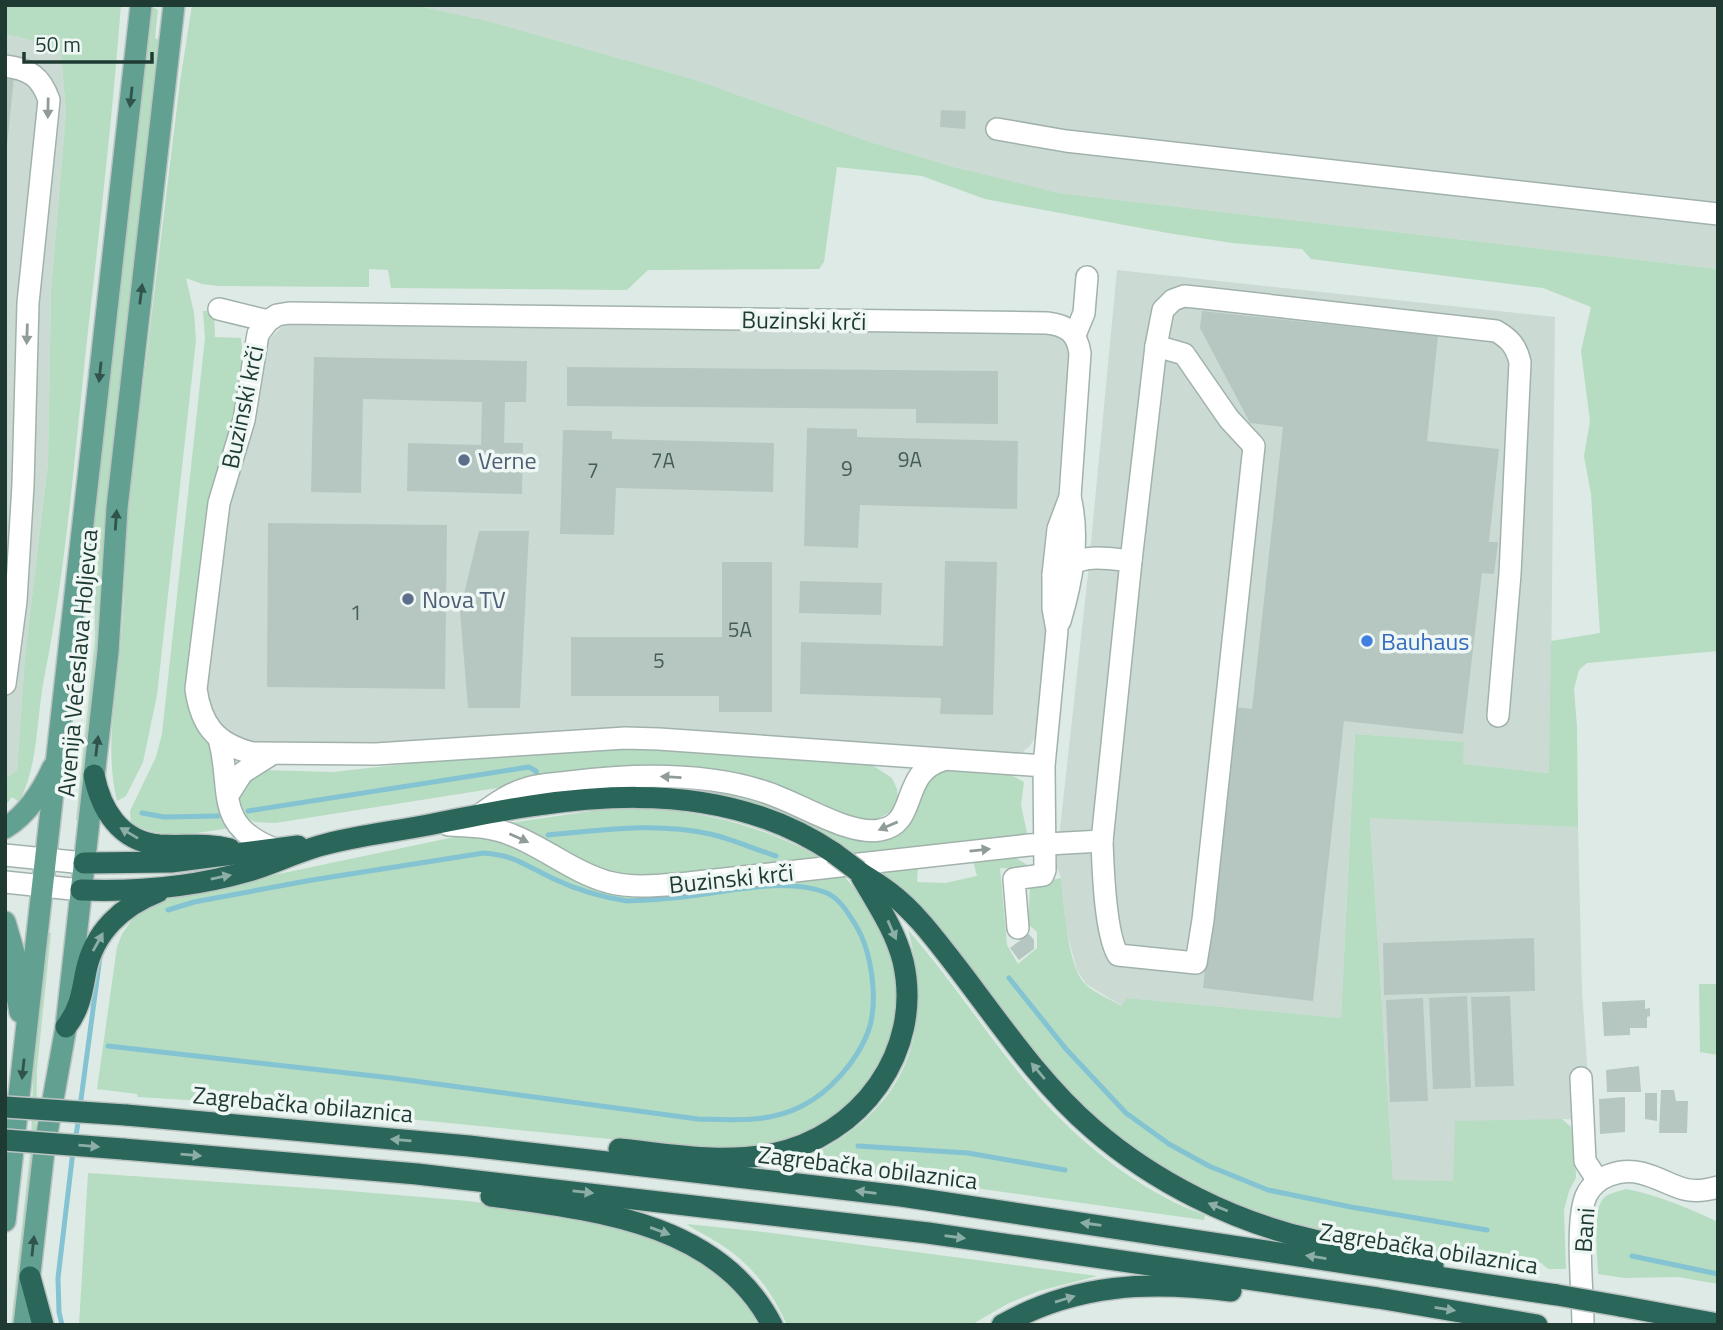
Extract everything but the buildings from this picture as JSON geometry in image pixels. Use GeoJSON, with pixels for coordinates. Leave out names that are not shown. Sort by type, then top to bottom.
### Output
{"type":"FeatureCollection","features":[{"type":"Feature","properties":{"kind":"highway"},"geometry":{"type":"LineString","coordinates":[[94,775],[103,806],[117,826],[135,838],[160,845],[209,844],[242,853]]}},
{"type":"Feature","properties":{"kind":"highway"},"geometry":{"type":"LineString","coordinates":[[81,890],[141,890],[179,885],[245,872],[319,846],[481,814],[604,798],[668,797],[733,808],[808,837],[906,906],[1068,1106],[1150,1172],[1198,1199],[1282,1231],[1312,1240],[1405,1256],[1433,1266],[1456,1279]]}},
{"type":"Feature","properties":{"kind":"highway"},"geometry":{"type":"LineString","coordinates":[[84,863],[171,862],[272,848],[319,846]]}},
{"type":"Feature","properties":{"kind":"highway"},"geometry":{"type":"LineString","coordinates":[[469,1146],[508,1138],[708,1158],[745,1158],[795,1149],[829,1133],[851,1118],[884,1079],[894,1059],[904,1026],[907,995],[903,961],[893,933],[858,871]]}},
{"type":"Feature","properties":{"kind":"highway"},"geometry":{"type":"LineString","coordinates":[[66,1027],[82,1000],[90,957],[107,926],[133,905],[179,885]]}},
{"type":"Feature","properties":{"kind":"highway","name":"Zagrebačka obilaznica"},"geometry":{"type":"LineString","coordinates":[[5,1107],[126,1115],[469,1146],[901,1196],[1456,1279],[1718,1324]]}},
{"type":"Feature","properties":{"kind":"highway"},"geometry":{"type":"LineString","coordinates":[[5,1140],[418,1174],[928,1233],[1378,1298],[1537,1325]]}},
{"type":"Feature","properties":{"kind":"highway"},"geometry":{"type":"LineString","coordinates":[[418,1174],[457,1192],[594,1212],[671,1235],[727,1267],[752,1292],[772,1325]]}},
{"type":"Feature","properties":{"kind":"highway"},"geometry":{"type":"LineString","coordinates":[[30,1276],[43,1325]]}},
{"type":"Feature","properties":{"kind":"highway"},"geometry":{"type":"LineString","coordinates":[[1002,1325],[1045,1305],[1073,1296],[1133,1286],[1191,1286],[1317,1302],[1378,1298]]}},
{"type":"Feature","properties":{"kind":"main road","name":"Avenija Većeslava Holjevca"},"geometry":{"type":"LineString","coordinates":[[5,1221],[141,5]]}},
{"type":"Feature","properties":{"kind":"main road","name":"Avenija Većeslava Holjevca"},"geometry":{"type":"LineString","coordinates":[[24,1325],[44,1150],[66,1027],[110,628],[117,508],[174,5]]}},
{"type":"Feature","properties":{"kind":"main road"},"geometry":{"type":"LineString","coordinates":[[5,828],[23,815],[33,803],[58,756]]}},
{"type":"Feature","properties":{"kind":"main road"},"geometry":{"type":"LineString","coordinates":[[5,922],[15,948],[18,1008],[27,1026]]}},
{"type":"Feature","properties":{"kind":"street"},"geometry":{"type":"LineString","coordinates":[[5,66],[30,72],[44,84],[50,100],[15,400],[18,562],[5,684]]}},
{"type":"Feature","properties":{"kind":"street"},"geometry":{"type":"LineString","coordinates":[[997,129],[1066,141],[1718,214]]}},
{"type":"Feature","properties":{"kind":"street"},"geometry":{"type":"LineString","coordinates":[[1018,928],[1014,879],[1043,875],[1045,870],[1044,766],[1057,630],[1068,594],[1074,553],[1075,525],[1070,497],[1080,353],[1075,335],[1084,313],[1087,277]]}},
{"type":"Feature","properties":{"kind":"street"},"geometry":{"type":"LineString","coordinates":[[1156,346],[1184,354],[1229,419],[1254,446],[1203,920],[1196,963],[1118,955],[1108,910],[1102,841],[1156,346],[1163,310],[1173,300],[1184,296],[1496,331],[1517,348],[1520,362],[1510,574],[1498,716]]}},
{"type":"Feature","properties":{"kind":"street"},"geometry":{"type":"LineString","coordinates":[[219,309],[268,320]]}},
{"type":"Feature","properties":{"kind":"street","name":"Buzinski krči"},"geometry":{"type":"LineString","coordinates":[[219,739],[210,730],[202,715],[196,689],[219,503],[244,420],[258,334],[268,320],[277,315],[289,313],[1047,323],[1065,327],[1075,335]]}},
{"type":"Feature","properties":{"kind":"street"},"geometry":{"type":"LineString","coordinates":[[1057,630],[1053,575],[1061,517],[1070,497]]}},
{"type":"Feature","properties":{"kind":"street"},"geometry":{"type":"LineString","coordinates":[[1061,517],[1074,553]]}},
{"type":"Feature","properties":{"kind":"street"},"geometry":{"type":"LineString","coordinates":[[1074,553],[1131,561]]}},
{"type":"Feature","properties":{"kind":"street"},"geometry":{"type":"LineString","coordinates":[[1053,575],[1074,553]]}},
{"type":"Feature","properties":{"kind":"street"},"geometry":{"type":"LineString","coordinates":[[219,739],[240,750],[274,753],[417,752],[625,738],[1044,766]]}},
{"type":"Feature","properties":{"kind":"street"},"geometry":{"type":"LineString","coordinates":[[219,739],[225,766],[229,811],[239,825],[260,843],[272,848]]}},
{"type":"Feature","properties":{"kind":"street"},"geometry":{"type":"LineString","coordinates":[[228,794],[242,773],[274,753]]}},
{"type":"Feature","properties":{"kind":"street"},"geometry":{"type":"LineString","coordinates":[[875,755],[899,774],[909,797]]}},
{"type":"Feature","properties":{"kind":"street"},"geometry":{"type":"LineString","coordinates":[[481,814],[508,796],[529,788],[594,779],[667,776],[723,782],[763,791],[846,827],[878,831],[898,823],[921,773],[928,766],[943,760]]}},
{"type":"Feature","properties":{"kind":"street","name":"Buzinski krči"},"geometry":{"type":"LineString","coordinates":[[428,825],[475,826],[496,830],[529,843],[593,877],[637,886],[688,883],[1045,844],[1102,841]]}},
{"type":"Feature","properties":{"kind":"street"},"geometry":{"type":"LineString","coordinates":[[5,855],[84,863]]}},
{"type":"Feature","properties":{"kind":"street"},"geometry":{"type":"LineString","coordinates":[[5,882],[81,890]]}},
{"type":"Feature","properties":{"kind":"street"},"geometry":{"type":"LineString","coordinates":[[1581,1078],[1585,1161],[1598,1181]]}},
{"type":"Feature","properties":{"kind":"street","name":"Bani"},"geometry":{"type":"LineString","coordinates":[[1583,1325],[1581,1215],[1587,1194],[1598,1181],[1615,1173],[1631,1171],[1644,1173],[1689,1191],[1712,1194]]}},
{"type":"Feature","properties":{"kind":"shaded area"},"geometry":{"type":"Polygon","coordinates":[[[413,5],[1718,5],[1718,269],[1058,193],[999,180],[870,142],[696,80],[484,20],[413,5]]]}},
{"type":"Feature","properties":{"kind":"shaded area"},"geometry":{"type":"Polygon","coordinates":[[[5,34],[61,52],[66,113],[51,291],[48,463],[25,656],[17,771],[5,778],[5,34]]]}},
{"type":"Feature","properties":{"kind":"shaded area"},"geometry":{"type":"Polygon","coordinates":[[[1117,270],[1555,317],[1550,773],[1462,764],[1464,742],[1355,734],[1341,1018],[1127,998],[1122,1006],[1086,984],[1077,970],[1066,929],[1061,878],[1056,865],[1088,574],[1117,270]]]}},
{"type":"Feature","properties":{"kind":"shaded area"},"geometry":{"type":"Polygon","coordinates":[[[295,322],[1060,333],[1071,349],[1036,736],[1020,754],[1010,755],[430,742],[266,743],[240,739],[217,722],[210,710],[206,689],[223,525],[267,341],[285,324],[295,322]]]}},
{"type":"Feature","properties":{"kind":"shaded area"},"geometry":{"type":"Polygon","coordinates":[[[1370,817],[1578,827],[1582,992],[1589,1120],[1562,1119],[1453,1182],[1393,1181],[1370,817]]]}},
{"type":"Feature","properties":{"kind":"green space"},"geometry":{"type":"Polygon","coordinates":[[[5,5],[121,5],[58,599],[30,773],[19,802],[12,797],[5,806],[5,778],[17,771],[25,656],[48,463],[51,291],[66,113],[61,52],[5,34],[5,5]]]}},
{"type":"Feature","properties":{"kind":"green space"},"geometry":{"type":"Polygon","coordinates":[[[192,5],[413,5],[484,20],[696,80],[870,142],[1058,193],[1718,269],[1718,651],[1587,663],[1579,670],[1574,689],[1578,827],[1370,818],[1393,1180],[1453,1181],[1455,1121],[1562,1119],[1571,1127],[1576,1178],[1564,1210],[1566,1269],[1548,1269],[1541,1263],[1490,1256],[1489,1259],[1416,1248],[1320,1229],[1245,1209],[1171,1175],[1125,1145],[1084,1110],[1042,1063],[929,924],[880,872],[918,866],[917,882],[945,883],[977,876],[973,861],[1011,855],[1037,871],[1000,868],[1007,945],[1018,964],[1037,948],[1037,932],[1028,924],[1030,885],[1061,878],[1071,951],[1080,978],[1091,989],[1121,1006],[1127,998],[1341,1018],[1355,734],[1464,742],[1463,764],[1549,773],[1551,641],[1600,633],[1591,494],[1584,456],[1590,421],[1581,351],[1591,307],[1543,288],[1311,259],[1302,249],[1232,243],[1168,233],[985,199],[922,176],[837,167],[824,262],[819,269],[648,270],[627,290],[391,288],[388,270],[369,269],[369,287],[219,286],[186,278],[194,313],[196,340],[157,695],[143,762],[126,796],[117,801],[111,745],[122,622],[125,533],[180,82],[192,5]]]}},
{"type":"Feature","properties":{"kind":"green space"},"geometry":{"type":"Polygon","coordinates":[[[151,6],[158,10],[155,38],[159,40],[104,526],[100,634],[80,820],[76,820],[95,638],[94,524],[151,6]]]}},
{"type":"Feature","properties":{"kind":"green space"},"geometry":{"type":"Polygon","coordinates":[[[203,311],[214,311],[215,337],[241,338],[243,359],[235,415],[205,522],[199,590],[186,679],[192,717],[212,751],[229,828],[191,834],[167,834],[131,824],[130,811],[156,757],[162,734],[205,338],[203,311]]]}},
{"type":"Feature","properties":{"kind":"green space"},"geometry":{"type":"Polygon","coordinates":[[[637,748],[872,765],[892,778],[898,801],[892,811],[874,821],[852,819],[780,789],[600,772],[275,823],[255,822],[245,817],[240,809],[238,795],[241,786],[264,770],[333,772],[432,761],[637,748]]]}},
{"type":"Feature","properties":{"kind":"green space"},"geometry":{"type":"Polygon","coordinates":[[[944,770],[1011,775],[1024,782],[1021,805],[1027,833],[1005,839],[852,853],[791,818],[730,797],[672,787],[611,786],[684,785],[765,800],[857,837],[919,797],[931,777],[944,770]]]}},
{"type":"Feature","properties":{"kind":"green space"},"geometry":{"type":"Polygon","coordinates":[[[656,808],[741,824],[780,838],[820,858],[644,879],[612,876],[509,823],[599,810],[656,808]]]}},
{"type":"Feature","properties":{"kind":"green space"},"geometry":{"type":"Polygon","coordinates":[[[486,835],[513,843],[576,878],[842,874],[879,916],[895,954],[901,1009],[888,1054],[846,1111],[787,1143],[722,1150],[255,1104],[138,1097],[137,1094],[97,1089],[117,947],[122,934],[136,914],[174,896],[459,836],[486,835]]]}},
{"type":"Feature","properties":{"kind":"green space"},"geometry":{"type":"Polygon","coordinates":[[[908,930],[1023,1078],[1054,1113],[1126,1174],[1171,1201],[1205,1215],[1204,1220],[795,1163],[831,1145],[861,1123],[885,1099],[902,1071],[913,1040],[918,1006],[916,970],[908,930]]]}},
{"type":"Feature","properties":{"kind":"green space"},"geometry":{"type":"Polygon","coordinates":[[[47,933],[51,933],[37,1069],[36,1130],[16,1325],[11,1325],[31,1145],[34,1047],[47,933]]]}},
{"type":"Feature","properties":{"kind":"green space"},"geometry":{"type":"Polygon","coordinates":[[[1699,984],[1718,984],[1718,1055],[1700,1052],[1699,984]]]}},
{"type":"Feature","properties":{"kind":"green space"},"geometry":{"type":"Polygon","coordinates":[[[88,1173],[468,1201],[640,1231],[712,1265],[766,1325],[79,1325],[88,1173]]]}},
{"type":"Feature","properties":{"kind":"green space"},"geometry":{"type":"Polygon","coordinates":[[[1626,1189],[1673,1203],[1718,1222],[1718,1284],[1678,1277],[1624,1278],[1598,1274],[1598,1211],[1605,1197],[1626,1189]]]}},
{"type":"Feature","properties":{"kind":"green space"},"geometry":{"type":"Polygon","coordinates":[[[687,1224],[1097,1276],[1039,1291],[1009,1303],[971,1325],[787,1325],[774,1299],[749,1267],[727,1249],[687,1224]]]}},
{"type":"Feature","properties":{"kind":"waterway"},"geometry":{"type":"LineString","coordinates":[[248,811],[529,767],[536,771],[537,777]]}},
{"type":"Feature","properties":{"kind":"waterway"},"geometry":{"type":"LineString","coordinates":[[142,813],[164,817],[218,816]]}},
{"type":"Feature","properties":{"kind":"waterway"},"geometry":{"type":"LineString","coordinates":[[548,835],[629,828],[669,828],[718,836],[776,856]]}},
{"type":"Feature","properties":{"kind":"waterway"},"geometry":{"type":"LineString","coordinates":[[108,1046],[392,1078],[698,1119],[738,1120],[764,1118],[790,1111],[823,1093],[857,1054],[871,1020],[872,977],[861,935],[836,899],[811,888],[759,887],[627,901],[581,890],[513,859],[484,853],[312,880],[194,902],[168,910]]}},
{"type":"Feature","properties":{"kind":"waterway"},"geometry":{"type":"LineString","coordinates":[[80,1107],[100,957]]}},
{"type":"Feature","properties":{"kind":"waterway"},"geometry":{"type":"LineString","coordinates":[[1009,978],[1066,1049],[1126,1113],[1169,1144],[1209,1166],[1268,1190],[1487,1230]]}},
{"type":"Feature","properties":{"kind":"waterway"},"geometry":{"type":"LineString","coordinates":[[75,1141],[79,1117]]}},
{"type":"Feature","properties":{"kind":"waterway"},"geometry":{"type":"LineString","coordinates":[[858,1146],[968,1153],[1065,1170]]}},
{"type":"Feature","properties":{"kind":"waterway"},"geometry":{"type":"LineString","coordinates":[[62,1325],[58,1278],[73,1151]]}},
{"type":"Feature","properties":{"kind":"waterway"},"geometry":{"type":"LineString","coordinates":[[1632,1256],[1718,1274]]}},
{"type":"Feature","properties":{"kind":"place","name":"Verne"},"geometry":{"type":"Point","coordinates":[464,460]}},
{"type":"Feature","properties":{"kind":"place","name":"Nova TV"},"geometry":{"type":"Point","coordinates":[408,599]}},
{"type":"Feature","properties":{"kind":"place","name":"Bauhaus"},"geometry":{"type":"Point","coordinates":[1367,641]}}]}
